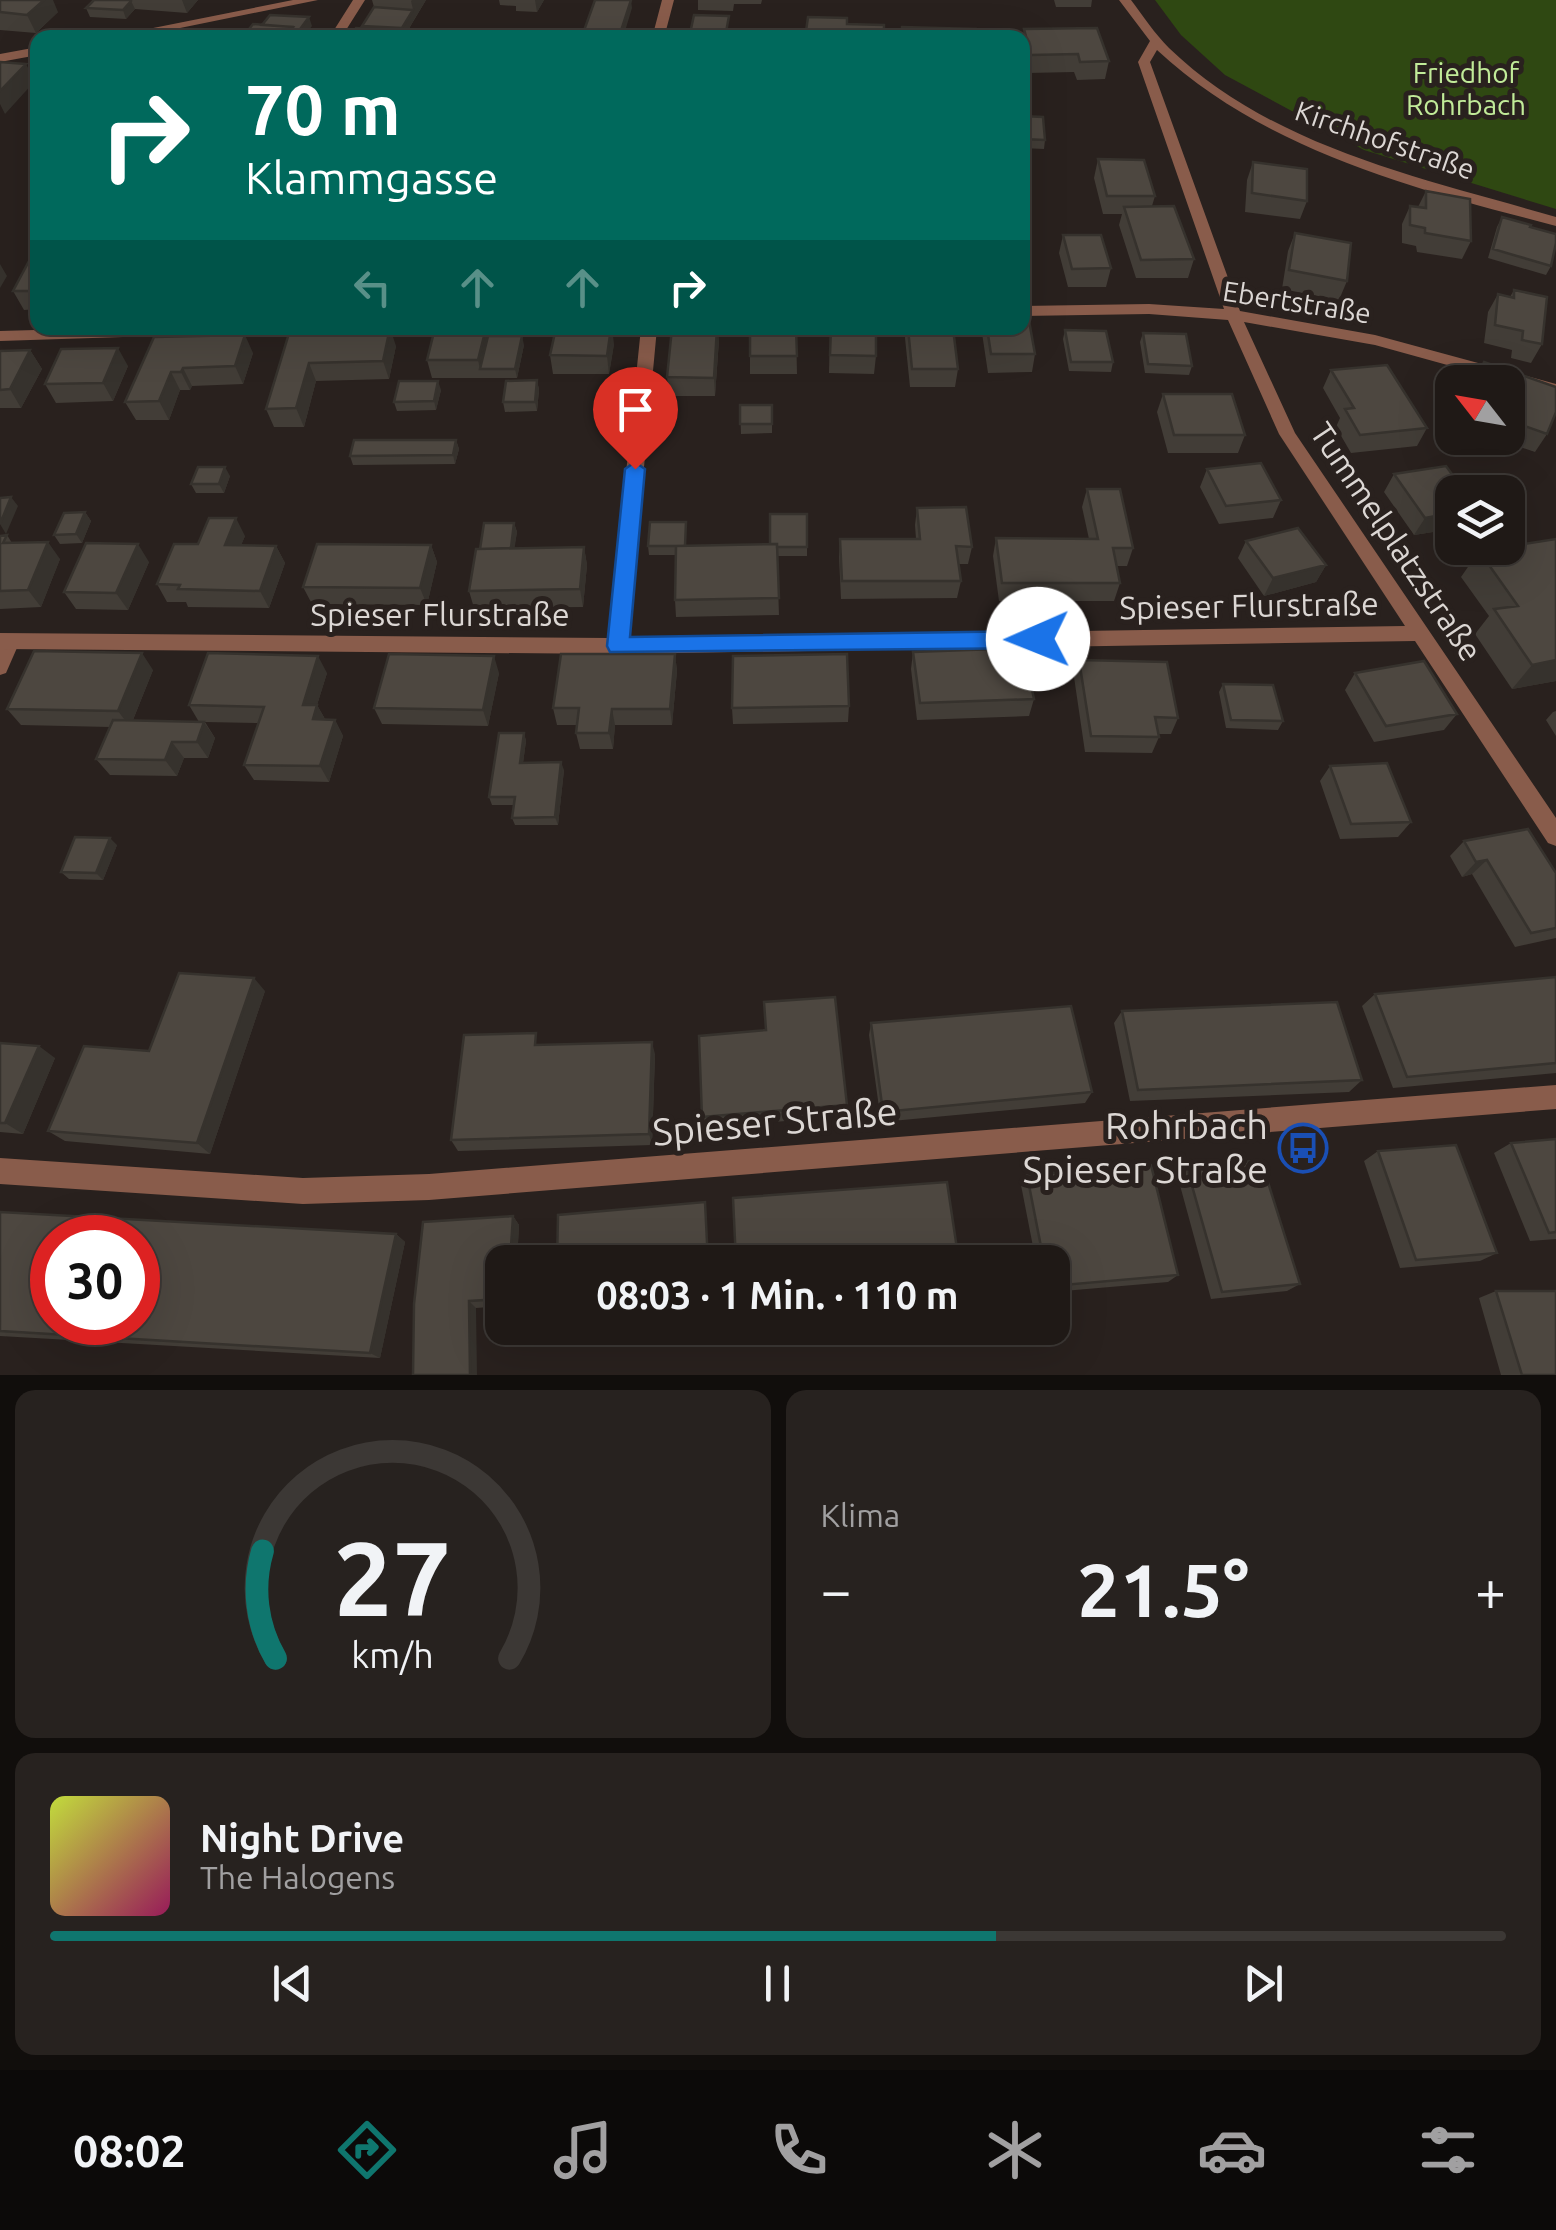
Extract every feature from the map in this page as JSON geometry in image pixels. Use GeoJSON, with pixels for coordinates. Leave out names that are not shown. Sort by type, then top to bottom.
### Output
{"type":"FeatureCollection","features":[{"type":"Feature","properties":{"kind":"street"},"geometry":{"type":"LineString","coordinates":[[153,30],[312,0]]}},
{"type":"Feature","properties":{"kind":"street"},"geometry":{"type":"LineString","coordinates":[[340,30],[359,0]]}},
{"type":"Feature","properties":{"kind":"street"},"geometry":{"type":"LineString","coordinates":[[660,30],[668,0]]}},
{"type":"Feature","properties":{"kind":"street","name":"Kirchhofstraße"},"geometry":{"type":"LineString","coordinates":[[1125,0],[1155,42],[1186,71],[1222,97],[1299,140],[1556,222]]}},
{"type":"Feature","properties":{"kind":"street","name":"Tummelplatzstraße"},"geometry":{"type":"LineString","coordinates":[[1155,42],[1144,62],[1234,316],[1287,434],[1556,836]]}},
{"type":"Feature","properties":{"kind":"street"},"geometry":{"type":"LineString","coordinates":[[0,58],[30,52]]}},
{"type":"Feature","properties":{"kind":"street","name":"Ebertstraße"},"geometry":{"type":"LineString","coordinates":[[1030,311],[1133,310],[1234,316],[1410,347],[1556,390]]}},
{"type":"Feature","properties":{"kind":"street"},"geometry":{"type":"LineString","coordinates":[[0,336],[30,335]]}},
{"type":"Feature","properties":{"kind":"street"},"geometry":{"type":"LineString","coordinates":[[618,646],[648,335]]}},
{"type":"Feature","properties":{"kind":"street","name":"Spieser Flurstraße"},"geometry":{"type":"LineString","coordinates":[[6,641],[618,646],[1419,633]]}},
{"type":"Feature","properties":{"kind":"street","name":"Spieser Straße"},"geometry":{"type":"LineString","coordinates":[[0,1170],[303,1191],[429,1188],[1556,1097]]}},
{"type":"Feature","properties":{"kind":"lane"},"geometry":{"type":"LineString","coordinates":[[0,668],[6,641]]}},
{"type":"Feature","properties":{"kind":"green space","name":"Friedhof Rohrbach"},"geometry":{"type":"Polygon","coordinates":[[[1155,0],[1556,0],[1556,209],[1364,150],[1225,75],[1181,35],[1155,0]]]}},
{"type":"Feature","properties":{"kind":"building"},"geometry":{"type":"Polygon","coordinates":[[[0,0],[44,0],[27,15],[0,12],[0,0]]]}},
{"type":"Feature","properties":{"kind":"building"},"geometry":{"type":"Polygon","coordinates":[[[94,0],[131,1],[123,10],[86,8],[94,0]]]}},
{"type":"Feature","properties":{"kind":"building"},"geometry":{"type":"Polygon","coordinates":[[[595,0],[631,0],[621,30],[584,30],[595,0]]]}},
{"type":"Feature","properties":{"kind":"building"},"geometry":{"type":"Polygon","coordinates":[[[374,7],[413,10],[402,28],[362,26],[374,7]]]}},
{"type":"Feature","properties":{"kind":"building"},"geometry":{"type":"Polygon","coordinates":[[[270,15],[309,17],[299,30],[262,25],[270,15]]]}},
{"type":"Feature","properties":{"kind":"building"},"geometry":{"type":"Polygon","coordinates":[[[694,15],[729,16],[726,30],[691,30],[694,15]]]}},
{"type":"Feature","properties":{"kind":"building"},"geometry":{"type":"Polygon","coordinates":[[[808,17],[847,18],[847,24],[884,25],[884,30],[806,30],[808,17]]]}},
{"type":"Feature","properties":{"kind":"building"},"geometry":{"type":"Polygon","coordinates":[[[253,24],[293,27],[291,30],[248,30],[253,24]]]}},
{"type":"Feature","properties":{"kind":"building"},"geometry":{"type":"Polygon","coordinates":[[[902,27],[976,30],[902,30],[902,27]]]}},
{"type":"Feature","properties":{"kind":"building"},"geometry":{"type":"Polygon","coordinates":[[[1097,28],[1109,61],[1080,62],[1078,54],[1031,55],[1030,30],[1024,29],[1097,28]]]}},
{"type":"Feature","properties":{"kind":"building"},"geometry":{"type":"Polygon","coordinates":[[[0,62],[26,64],[0,91],[0,62]]]}},
{"type":"Feature","properties":{"kind":"building"},"geometry":{"type":"Polygon","coordinates":[[[1030,116],[1043,117],[1045,140],[1030,139],[1030,116]]]}},
{"type":"Feature","properties":{"kind":"building"},"geometry":{"type":"Polygon","coordinates":[[[1098,159],[1144,160],[1155,196],[1107,196],[1098,159]]]}},
{"type":"Feature","properties":{"kind":"building"},"geometry":{"type":"Polygon","coordinates":[[[1253,162],[1307,169],[1307,201],[1252,193],[1253,162]]]}},
{"type":"Feature","properties":{"kind":"building"},"geometry":{"type":"Polygon","coordinates":[[[1426,191],[1470,199],[1471,241],[1425,233],[1425,228],[1410,225],[1410,206],[1426,208],[1426,191]]]}},
{"type":"Feature","properties":{"kind":"building"},"geometry":{"type":"Polygon","coordinates":[[[1174,206],[1194,259],[1141,260],[1124,207],[1174,206]]]}},
{"type":"Feature","properties":{"kind":"building"},"geometry":{"type":"Polygon","coordinates":[[[1502,217],[1556,234],[1551,266],[1493,249],[1502,217]]]}},
{"type":"Feature","properties":{"kind":"building"},"geometry":{"type":"Polygon","coordinates":[[[1295,233],[1351,243],[1347,281],[1289,270],[1295,233]]]}},
{"type":"Feature","properties":{"kind":"building"},"geometry":{"type":"Polygon","coordinates":[[[1063,235],[1101,235],[1111,268],[1072,269],[1063,235]]]}},
{"type":"Feature","properties":{"kind":"building"},"geometry":{"type":"Polygon","coordinates":[[[29,261],[30,261],[30,291],[13,291],[29,261]]]}},
{"type":"Feature","properties":{"kind":"building"},"geometry":{"type":"Polygon","coordinates":[[[1514,290],[1547,297],[1542,344],[1522,340],[1523,331],[1495,325],[1498,294],[1514,298],[1514,290]]]}},
{"type":"Feature","properties":{"kind":"building"},"geometry":{"type":"Polygon","coordinates":[[[1030,326],[1035,354],[991,354],[988,335],[1030,335],[1030,326]]]}},
{"type":"Feature","properties":{"kind":"building"},"geometry":{"type":"Polygon","coordinates":[[[1065,330],[1106,331],[1113,362],[1071,362],[1065,330]]]}},
{"type":"Feature","properties":{"kind":"building"},"geometry":{"type":"Polygon","coordinates":[[[1143,333],[1186,334],[1192,366],[1148,364],[1143,333]]]}},
{"type":"Feature","properties":{"kind":"building"},"geometry":{"type":"Polygon","coordinates":[[[245,335],[235,366],[183,368],[181,372],[171,372],[159,401],[125,402],[154,337],[245,335]]]}},
{"type":"Feature","properties":{"kind":"building"},"geometry":{"type":"Polygon","coordinates":[[[288,335],[389,335],[383,361],[309,363],[296,408],[266,409],[288,335]]]}},
{"type":"Feature","properties":{"kind":"building"},"geometry":{"type":"Polygon","coordinates":[[[433,335],[484,335],[478,360],[427,360],[433,335]]]}},
{"type":"Feature","properties":{"kind":"building"},"geometry":{"type":"Polygon","coordinates":[[[554,335],[610,335],[607,356],[550,355],[554,335]]]}},
{"type":"Feature","properties":{"kind":"building"},"geometry":{"type":"Polygon","coordinates":[[[671,335],[717,335],[714,378],[667,377],[671,335]]]}},
{"type":"Feature","properties":{"kind":"building"},"geometry":{"type":"Polygon","coordinates":[[[750,335],[796,335],[797,356],[750,356],[750,335]]]}},
{"type":"Feature","properties":{"kind":"building"},"geometry":{"type":"Polygon","coordinates":[[[831,335],[876,335],[876,356],[830,355],[831,335]]]}},
{"type":"Feature","properties":{"kind":"building"},"geometry":{"type":"Polygon","coordinates":[[[909,335],[954,335],[958,369],[912,369],[909,335]]]}},
{"type":"Feature","properties":{"kind":"building"},"geometry":{"type":"Polygon","coordinates":[[[488,336],[522,336],[515,369],[480,369],[488,336]]]}},
{"type":"Feature","properties":{"kind":"building"},"geometry":{"type":"Polygon","coordinates":[[[118,348],[103,383],[45,384],[61,349],[118,348]]]}},
{"type":"Feature","properties":{"kind":"building"},"geometry":{"type":"Polygon","coordinates":[[[30,350],[10,389],[0,390],[0,351],[30,350]]]}},
{"type":"Feature","properties":{"kind":"building"},"geometry":{"type":"Polygon","coordinates":[[[1387,365],[1427,428],[1360,435],[1345,409],[1354,408],[1331,370],[1387,365]]]}},
{"type":"Feature","properties":{"kind":"building"},"geometry":{"type":"Polygon","coordinates":[[[1525,376],[1556,387],[1556,412],[1547,434],[1525,426],[1525,376]]]}},
{"type":"Feature","properties":{"kind":"building"},"geometry":{"type":"Polygon","coordinates":[[[537,380],[535,402],[503,402],[506,381],[537,380]]]}},
{"type":"Feature","properties":{"kind":"building"},"geometry":{"type":"Polygon","coordinates":[[[399,381],[438,381],[434,401],[394,402],[399,381]]]}},
{"type":"Feature","properties":{"kind":"building"},"geometry":{"type":"Polygon","coordinates":[[[1163,394],[1232,394],[1245,435],[1174,435],[1163,394]]]}},
{"type":"Feature","properties":{"kind":"building"},"geometry":{"type":"Polygon","coordinates":[[[740,405],[772,405],[772,424],[740,424],[740,405]]]}},
{"type":"Feature","properties":{"kind":"building"},"geometry":{"type":"Polygon","coordinates":[[[354,440],[456,440],[453,455],[350,456],[354,440]]]}},
{"type":"Feature","properties":{"kind":"building"},"geometry":{"type":"Polygon","coordinates":[[[1261,463],[1281,500],[1226,506],[1207,469],[1261,463]]]}},
{"type":"Feature","properties":{"kind":"building"},"geometry":{"type":"Polygon","coordinates":[[[1446,466],[1453,475],[1435,475],[1435,516],[1425,518],[1394,474],[1446,466]]]}},
{"type":"Feature","properties":{"kind":"building"},"geometry":{"type":"Polygon","coordinates":[[[198,467],[225,467],[219,484],[191,484],[198,467]]]}},
{"type":"Feature","properties":{"kind":"building"},"geometry":{"type":"Polygon","coordinates":[[[1087,489],[1120,489],[1133,548],[1113,548],[1120,583],[1002,583],[996,538],[1098,539],[1087,489]]]}},
{"type":"Feature","properties":{"kind":"building"},"geometry":{"type":"Polygon","coordinates":[[[11,497],[0,524],[0,498],[11,497]]]}},
{"type":"Feature","properties":{"kind":"building"},"geometry":{"type":"Polygon","coordinates":[[[966,507],[972,547],[956,546],[961,581],[842,581],[840,539],[920,539],[917,508],[966,507]]]}},
{"type":"Feature","properties":{"kind":"building"},"geometry":{"type":"Polygon","coordinates":[[[85,512],[76,534],[54,535],[64,513],[85,512]]]}},
{"type":"Feature","properties":{"kind":"building"},"geometry":{"type":"Polygon","coordinates":[[[770,514],[807,514],[807,547],[770,544],[770,514]]]}},
{"type":"Feature","properties":{"kind":"building"},"geometry":{"type":"Polygon","coordinates":[[[209,518],[236,518],[225,545],[276,546],[260,591],[178,589],[180,585],[157,584],[174,544],[198,544],[209,518]]]}},
{"type":"Feature","properties":{"kind":"building"},"geometry":{"type":"Polygon","coordinates":[[[650,522],[686,522],[685,546],[648,546],[650,522]]]}},
{"type":"Feature","properties":{"kind":"building"},"geometry":{"type":"Polygon","coordinates":[[[484,523],[514,523],[511,548],[480,549],[484,523]]]}},
{"type":"Feature","properties":{"kind":"building"},"geometry":{"type":"Polygon","coordinates":[[[1298,528],[1326,565],[1273,578],[1246,541],[1298,528]]]}},
{"type":"Feature","properties":{"kind":"building"},"geometry":{"type":"Polygon","coordinates":[[[7,535],[3,543],[48,542],[28,590],[0,591],[0,536],[7,535]]]}},
{"type":"Feature","properties":{"kind":"building"},"geometry":{"type":"Polygon","coordinates":[[[1556,539],[1556,660],[1532,665],[1494,609],[1518,606],[1489,565],[1525,565],[1525,544],[1556,539]]]}},
{"type":"Feature","properties":{"kind":"building"},"geometry":{"type":"Polygon","coordinates":[[[86,543],[138,544],[116,593],[64,592],[86,543]]]}},
{"type":"Feature","properties":{"kind":"building"},"geometry":{"type":"Polygon","coordinates":[[[317,544],[431,545],[420,588],[303,587],[317,544]]]}},
{"type":"Feature","properties":{"kind":"building"},"geometry":{"type":"Polygon","coordinates":[[[777,544],[779,598],[675,600],[676,546],[777,544]]]}},
{"type":"Feature","properties":{"kind":"building"},"geometry":{"type":"Polygon","coordinates":[[[584,547],[580,589],[469,591],[476,549],[584,547]]]}},
{"type":"Feature","properties":{"kind":"building"},"geometry":{"type":"Polygon","coordinates":[[[1023,648],[1034,699],[920,703],[913,652],[1023,648]]]}},
{"type":"Feature","properties":{"kind":"building"},"geometry":{"type":"Polygon","coordinates":[[[34,651],[142,653],[118,711],[7,709],[34,651]]]}},
{"type":"Feature","properties":{"kind":"building"},"geometry":{"type":"Polygon","coordinates":[[[208,653],[318,656],[303,705],[317,705],[313,719],[335,720],[320,766],[244,765],[264,707],[189,705],[208,653]]]}},
{"type":"Feature","properties":{"kind":"building"},"geometry":{"type":"Polygon","coordinates":[[[389,654],[494,656],[483,710],[374,708],[389,654]]]}},
{"type":"Feature","properties":{"kind":"building"},"geometry":{"type":"Polygon","coordinates":[[[561,654],[675,654],[670,709],[612,709],[609,733],[576,733],[579,708],[553,708],[561,654]]]}},
{"type":"Feature","properties":{"kind":"building"},"geometry":{"type":"Polygon","coordinates":[[[847,654],[849,706],[732,708],[733,656],[847,654]]]}},
{"type":"Feature","properties":{"kind":"building"},"geometry":{"type":"Polygon","coordinates":[[[1079,660],[1167,662],[1178,718],[1155,717],[1159,737],[1091,736],[1079,660]]]}},
{"type":"Feature","properties":{"kind":"building"},"geometry":{"type":"Polygon","coordinates":[[[1424,661],[1457,714],[1386,726],[1355,673],[1424,661]]]}},
{"type":"Feature","properties":{"kind":"building"},"geometry":{"type":"Polygon","coordinates":[[[1223,684],[1273,685],[1283,721],[1231,720],[1223,684]]]}},
{"type":"Feature","properties":{"kind":"building"},"geometry":{"type":"Polygon","coordinates":[[[113,720],[204,722],[197,742],[172,742],[165,760],[96,759],[113,720]]]}},
{"type":"Feature","properties":{"kind":"building"},"geometry":{"type":"Polygon","coordinates":[[[499,733],[524,733],[520,763],[561,762],[555,817],[512,818],[515,797],[489,797],[499,733]]]}},
{"type":"Feature","properties":{"kind":"building"},"geometry":{"type":"Polygon","coordinates":[[[1387,763],[1411,822],[1351,824],[1330,766],[1387,763]]]}},
{"type":"Feature","properties":{"kind":"building"},"geometry":{"type":"Polygon","coordinates":[[[1528,829],[1556,873],[1556,928],[1531,933],[1487,860],[1476,862],[1464,841],[1528,829]]]}},
{"type":"Feature","properties":{"kind":"building"},"geometry":{"type":"Polygon","coordinates":[[[75,837],[110,838],[96,873],[61,872],[75,837]]]}},
{"type":"Feature","properties":{"kind":"building"},"geometry":{"type":"Polygon","coordinates":[[[179,973],[254,978],[197,1143],[48,1131],[84,1046],[149,1051],[179,973]]]}},
{"type":"Feature","properties":{"kind":"building"},"geometry":{"type":"Polygon","coordinates":[[[1556,977],[1556,1063],[1407,1077],[1375,994],[1556,977]]]}},
{"type":"Feature","properties":{"kind":"building"},"geometry":{"type":"Polygon","coordinates":[[[835,997],[847,1105],[702,1117],[699,1036],[766,1030],[764,1002],[835,997]]]}},
{"type":"Feature","properties":{"kind":"building"},"geometry":{"type":"Polygon","coordinates":[[[1337,1002],[1362,1080],[1138,1090],[1122,1011],[1337,1002]]]}},
{"type":"Feature","properties":{"kind":"building"},"geometry":{"type":"Polygon","coordinates":[[[1071,1006],[1092,1092],[883,1112],[871,1023],[1071,1006]]]}},
{"type":"Feature","properties":{"kind":"building"},"geometry":{"type":"Polygon","coordinates":[[[536,1033],[535,1045],[652,1042],[649,1134],[451,1140],[464,1035],[536,1033]]]}},
{"type":"Feature","properties":{"kind":"building"},"geometry":{"type":"Polygon","coordinates":[[[0,1043],[39,1046],[5,1123],[0,1123],[0,1043]]]}},
{"type":"Feature","properties":{"kind":"building"},"geometry":{"type":"Polygon","coordinates":[[[1556,1139],[1556,1232],[1549,1233],[1511,1143],[1556,1139]]]}},
{"type":"Feature","properties":{"kind":"building"},"geometry":{"type":"Polygon","coordinates":[[[1456,1145],[1497,1253],[1416,1260],[1378,1151],[1456,1145]]]}},
{"type":"Feature","properties":{"kind":"building"},"geometry":{"type":"Polygon","coordinates":[[[1261,1160],[1300,1284],[1222,1292],[1187,1168],[1261,1160]]]}},
{"type":"Feature","properties":{"kind":"building"},"geometry":{"type":"Polygon","coordinates":[[[1151,1165],[1178,1275],[1070,1284],[1070,1245],[1041,1245],[1027,1175],[1151,1165]]]}},
{"type":"Feature","properties":{"kind":"building"},"geometry":{"type":"Polygon","coordinates":[[[947,1182],[956,1245],[735,1245],[733,1198],[947,1182]]]}},
{"type":"Feature","properties":{"kind":"building"},"geometry":{"type":"Polygon","coordinates":[[[705,1202],[707,1245],[557,1245],[558,1215],[705,1202]]]}},
{"type":"Feature","properties":{"kind":"building"},"geometry":{"type":"Polygon","coordinates":[[[0,1212],[54,1215],[30,1215],[30,1333],[0,1331],[0,1212]]]}},
{"type":"Feature","properties":{"kind":"building"},"geometry":{"type":"Polygon","coordinates":[[[513,1216],[511,1245],[485,1245],[485,1300],[469,1301],[470,1375],[413,1375],[414,1304],[423,1222],[513,1216]]]}},
{"type":"Feature","properties":{"kind":"building"},"geometry":{"type":"Polygon","coordinates":[[[160,1221],[396,1234],[370,1353],[160,1341],[160,1221]]]}},
{"type":"Feature","properties":{"kind":"building"},"geometry":{"type":"Polygon","coordinates":[[[1496,1291],[1556,1291],[1556,1375],[1522,1375],[1496,1291]]]}},
{"type":"Feature","properties":{"kind":"place","name":"Rohrbach Spieser Straße"},"geometry":{"type":"Point","coordinates":[1303,1148]}},
{"type":"Feature","properties":{"kind":"route"},"geometry":{"type":"LineString","coordinates":[[635,469],[618,646],[1038,639]]}}]}
